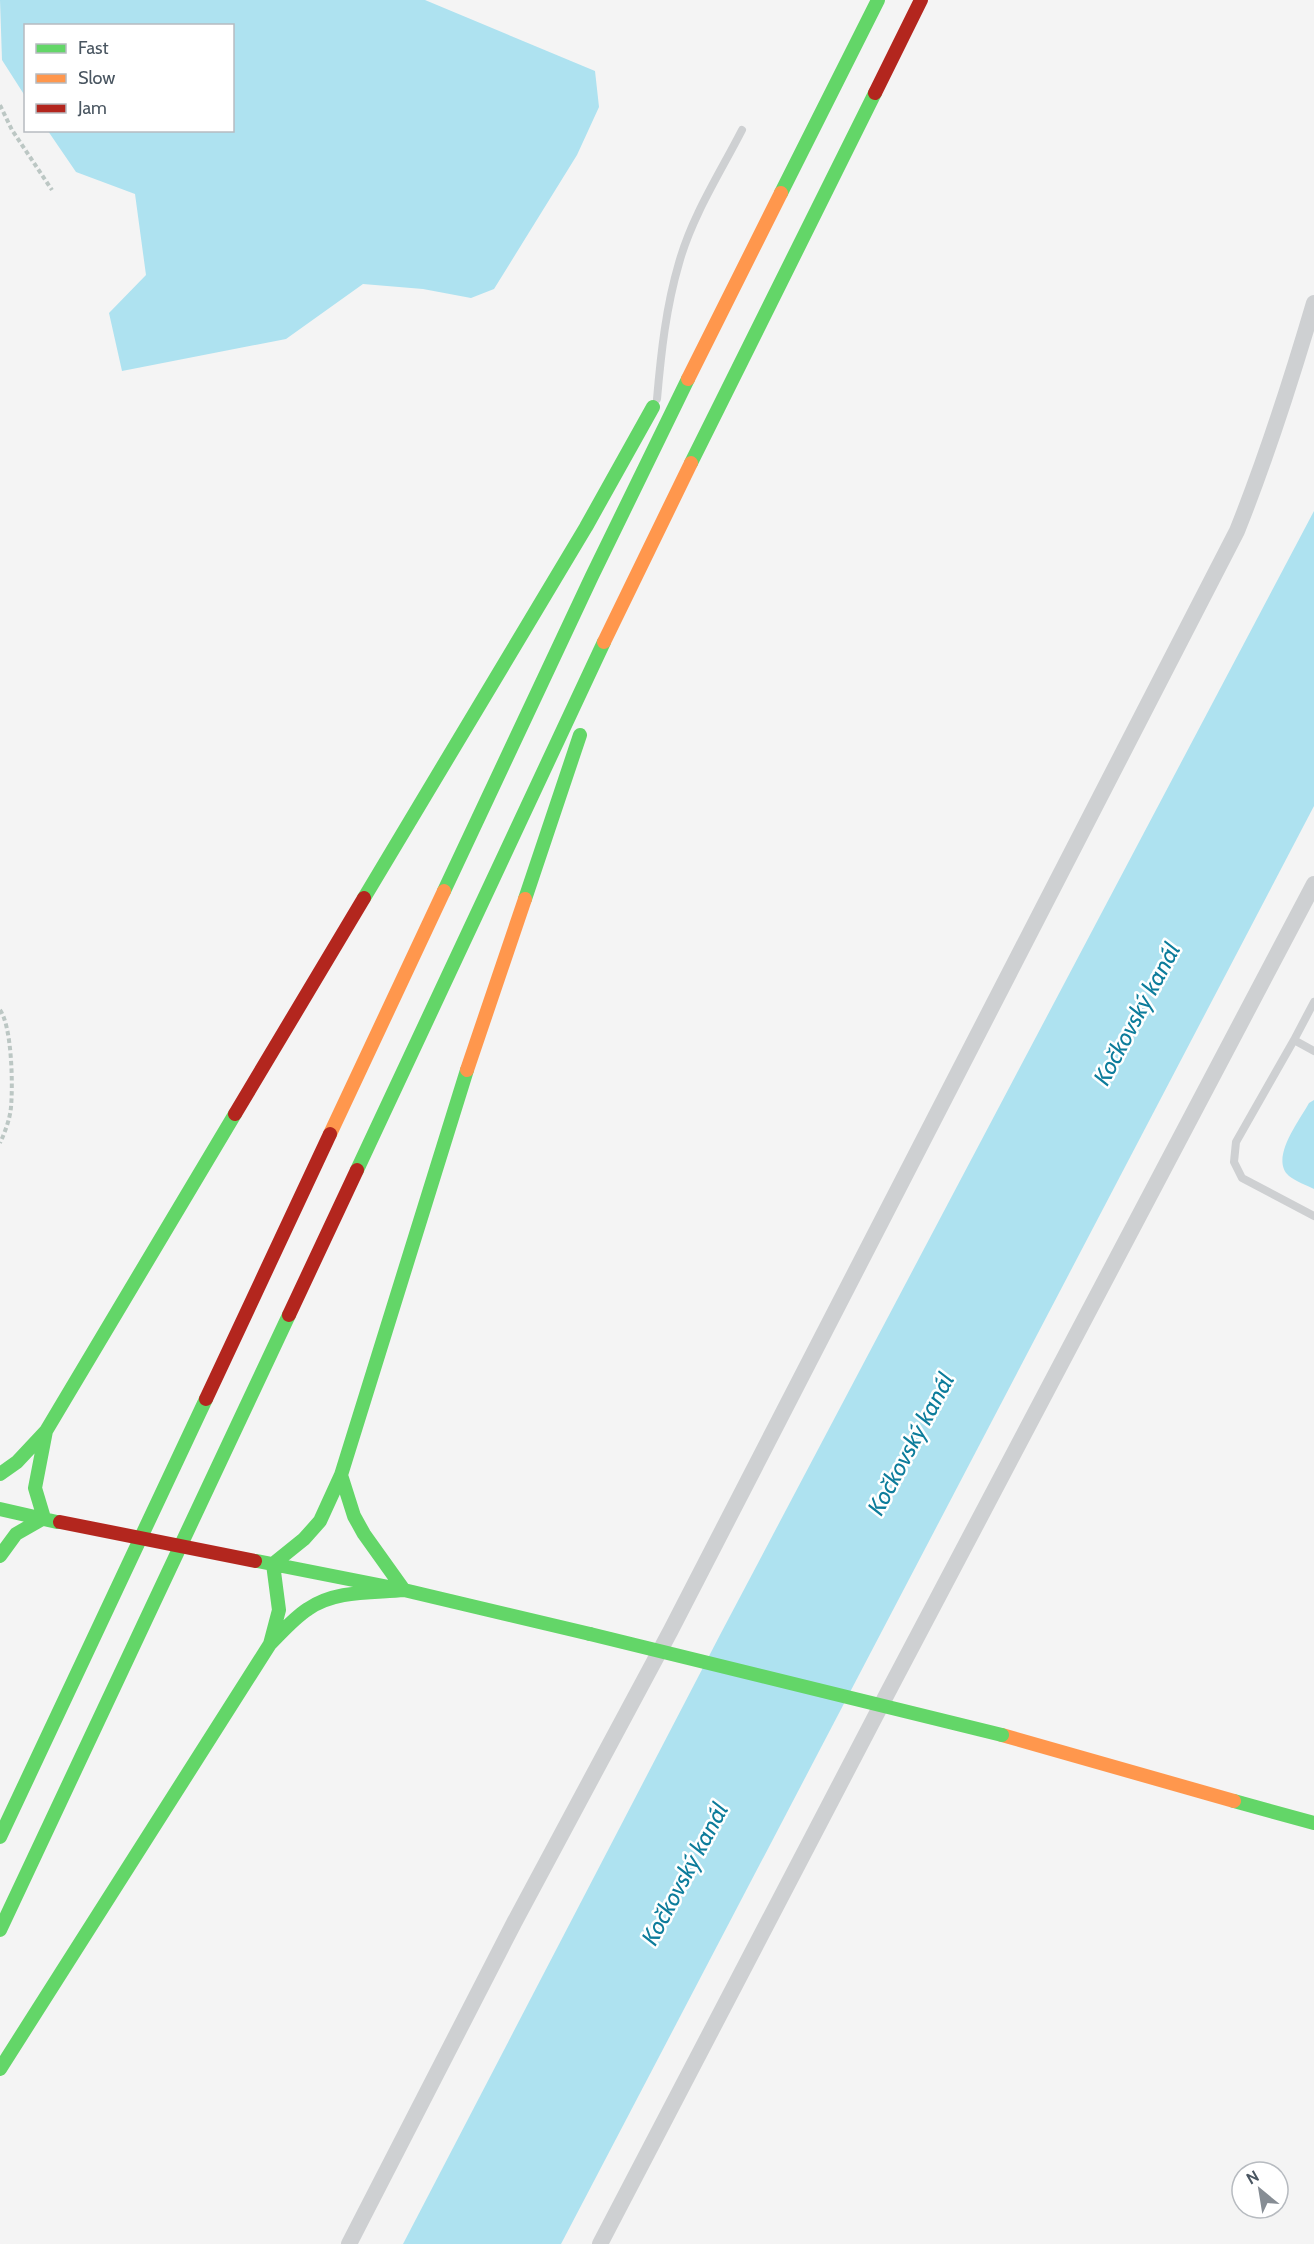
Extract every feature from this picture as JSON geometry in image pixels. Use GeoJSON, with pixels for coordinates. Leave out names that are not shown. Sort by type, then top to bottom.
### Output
{"type":"FeatureCollection","features":[{"type":"Feature","properties":{"kind":"main road"},"geometry":{"type":"LineString","coordinates":[[0,1837],[592,576],[701,352],[878,0]]}},
{"type":"Feature","properties":{"kind":"main road"},"geometry":{"type":"LineString","coordinates":[[0,1930],[187,1536],[629,588],[921,0]]}},
{"type":"Feature","properties":{"kind":"main road"},"geometry":{"type":"LineString","coordinates":[[0,1474],[17,1462],[46,1431],[580,537],[657,399],[701,352]]}},
{"type":"Feature","properties":{"kind":"main road"},"geometry":{"type":"LineString","coordinates":[[591,701],[629,588]]}},
{"type":"Feature","properties":{"kind":"main road"},"geometry":{"type":"LineString","coordinates":[[273,1564],[304,1539],[320,1521],[341,1475],[462,1085],[584,724]]}},
{"type":"Feature","properties":{"kind":"main road"},"geometry":{"type":"LineString","coordinates":[[44,1518],[35,1488],[46,1431]]}},
{"type":"Feature","properties":{"kind":"main road"},"geometry":{"type":"LineString","coordinates":[[341,1475],[354,1516],[404,1590]]}},
{"type":"Feature","properties":{"kind":"main road"},"geometry":{"type":"LineString","coordinates":[[0,1509],[404,1590],[698,1660],[1002,1735],[1314,1823]]}},
{"type":"Feature","properties":{"kind":"main road"},"geometry":{"type":"LineString","coordinates":[[0,1556],[16,1534],[44,1518]]}},
{"type":"Feature","properties":{"kind":"main road"},"geometry":{"type":"LineString","coordinates":[[270,1644],[279,1610],[273,1564]]}},
{"type":"Feature","properties":{"kind":"main road"},"geometry":{"type":"LineString","coordinates":[[0,2069],[270,1644],[305,1611],[324,1600],[404,1590]]}},
{"type":"Feature","properties":{"kind":"street"},"geometry":{"type":"LineString","coordinates":[[349,2244],[515,1921],[677,1620],[1237,531],[1264,464],[1287,397],[1314,303]]}},
{"type":"Feature","properties":{"kind":"street"},"geometry":{"type":"LineString","coordinates":[[600,2244],[1314,884]]}},
{"type":"Feature","properties":{"kind":"lane"},"geometry":{"type":"LineString","coordinates":[[657,399],[662,346],[679,262],[692,226],[742,130]]}},
{"type":"Feature","properties":{"kind":"lane"},"geometry":{"type":"LineString","coordinates":[[1314,1002],[1236,1142],[1234,1162],[1242,1178],[1314,1216]]}},
{"type":"Feature","properties":{"kind":"lane"},"geometry":{"type":"LineString","coordinates":[[1294,1040],[1314,1051]]}},
{"type":"Feature","properties":{"kind":"path"},"geometry":{"type":"LineString","coordinates":[[0,105],[12,130],[52,190]]}},
{"type":"Feature","properties":{"kind":"path"},"geometry":{"type":"LineString","coordinates":[[0,1010],[6,1018],[9,1038],[12,1108],[0,1143]]}},
{"type":"Feature","properties":{"kind":"water"},"geometry":{"type":"Polygon","coordinates":[[[0,0],[425,0],[595,71],[599,107],[577,155],[494,289],[471,298],[423,289],[363,284],[286,339],[122,371],[109,313],[146,275],[135,194],[76,172],[49,132],[234,132],[234,24],[24,24],[24,94],[2,60],[0,0]]]}},
{"type":"Feature","properties":{"kind":"water","name":"Kočkovský kanál"},"geometry":{"type":"Polygon","coordinates":[[[1314,511],[1314,806],[561,2244],[403,2244],[721,1633],[1314,511]]]}},
{"type":"Feature","properties":{"kind":"water"},"geometry":{"type":"Polygon","coordinates":[[[1314,1100],[1314,1189],[1289,1176],[1282,1160],[1293,1129],[1309,1103],[1314,1100]]]}},
{"type":"Feature","properties":{"kind":"traffic: fast"},"geometry":{"type":"LineString","coordinates":[[781,193],[878,0]]}},
{"type":"Feature","properties":{"kind":"traffic: fast"},"geometry":{"type":"LineString","coordinates":[[691,463],[875,93]]}},
{"type":"Feature","properties":{"kind":"traffic: fast"},"geometry":{"type":"LineString","coordinates":[[444,891],[592,576],[688,379]]}},
{"type":"Feature","properties":{"kind":"traffic: fast"},"geometry":{"type":"LineString","coordinates":[[364,898],[586,527],[653,407]]}},
{"type":"Feature","properties":{"kind":"traffic: fast"},"geometry":{"type":"LineString","coordinates":[[357,1170],[604,642]]}},
{"type":"Feature","properties":{"kind":"traffic: fast"},"geometry":{"type":"LineString","coordinates":[[525,899],[580,735]]}},
{"type":"Feature","properties":{"kind":"traffic: fast"},"geometry":{"type":"LineString","coordinates":[[270,1644],[279,1610],[273,1564],[304,1539],[320,1521],[341,1475],[467,1070]]}},
{"type":"Feature","properties":{"kind":"traffic: fast"},"geometry":{"type":"LineString","coordinates":[[0,1474],[17,1462],[46,1431],[235,1114]]}},
{"type":"Feature","properties":{"kind":"traffic: fast"},"geometry":{"type":"LineString","coordinates":[[0,1930],[289,1315]]}},
{"type":"Feature","properties":{"kind":"traffic: fast"},"geometry":{"type":"LineString","coordinates":[[0,1837],[206,1399]]}},
{"type":"Feature","properties":{"kind":"traffic: fast"},"geometry":{"type":"LineString","coordinates":[[0,1556],[16,1534],[44,1518],[35,1488],[46,1431]]}},
{"type":"Feature","properties":{"kind":"traffic: fast"},"geometry":{"type":"LineString","coordinates":[[341,1475],[354,1516],[404,1590]]}},
{"type":"Feature","properties":{"kind":"traffic: fast"},"geometry":{"type":"LineString","coordinates":[[0,1509],[57,1522]]}},
{"type":"Feature","properties":{"kind":"traffic: fast"},"geometry":{"type":"LineString","coordinates":[[257,1561],[404,1590],[590,1634]]}},
{"type":"Feature","properties":{"kind":"traffic: fast"},"geometry":{"type":"LineString","coordinates":[[0,2069],[270,1644],[308,1609],[330,1598],[404,1590]]}},
{"type":"Feature","properties":{"kind":"traffic: fast"},"geometry":{"type":"LineString","coordinates":[[590,1634],[1002,1735]]}},
{"type":"Feature","properties":{"kind":"traffic: fast"},"geometry":{"type":"LineString","coordinates":[[1234,1801],[1314,1823]]}},
{"type":"Feature","properties":{"kind":"traffic: slow"},"geometry":{"type":"LineString","coordinates":[[688,379],[781,193]]}},
{"type":"Feature","properties":{"kind":"traffic: slow"},"geometry":{"type":"LineString","coordinates":[[604,642],[691,463]]}},
{"type":"Feature","properties":{"kind":"traffic: slow"},"geometry":{"type":"LineString","coordinates":[[330,1134],[444,891]]}},
{"type":"Feature","properties":{"kind":"traffic: slow"},"geometry":{"type":"LineString","coordinates":[[467,1070],[525,899]]}},
{"type":"Feature","properties":{"kind":"traffic: slow"},"geometry":{"type":"LineString","coordinates":[[1002,1735],[1234,1801]]}},
{"type":"Feature","properties":{"kind":"traffic: jam"},"geometry":{"type":"LineString","coordinates":[[875,93],[921,0]]}},
{"type":"Feature","properties":{"kind":"traffic: jam"},"geometry":{"type":"LineString","coordinates":[[235,1114],[364,898]]}},
{"type":"Feature","properties":{"kind":"traffic: jam"},"geometry":{"type":"LineString","coordinates":[[206,1399],[330,1134]]}},
{"type":"Feature","properties":{"kind":"traffic: jam"},"geometry":{"type":"LineString","coordinates":[[289,1315],[357,1170]]}},
{"type":"Feature","properties":{"kind":"traffic: jam"},"geometry":{"type":"LineString","coordinates":[[60,1522],[255,1561]]}}]}
